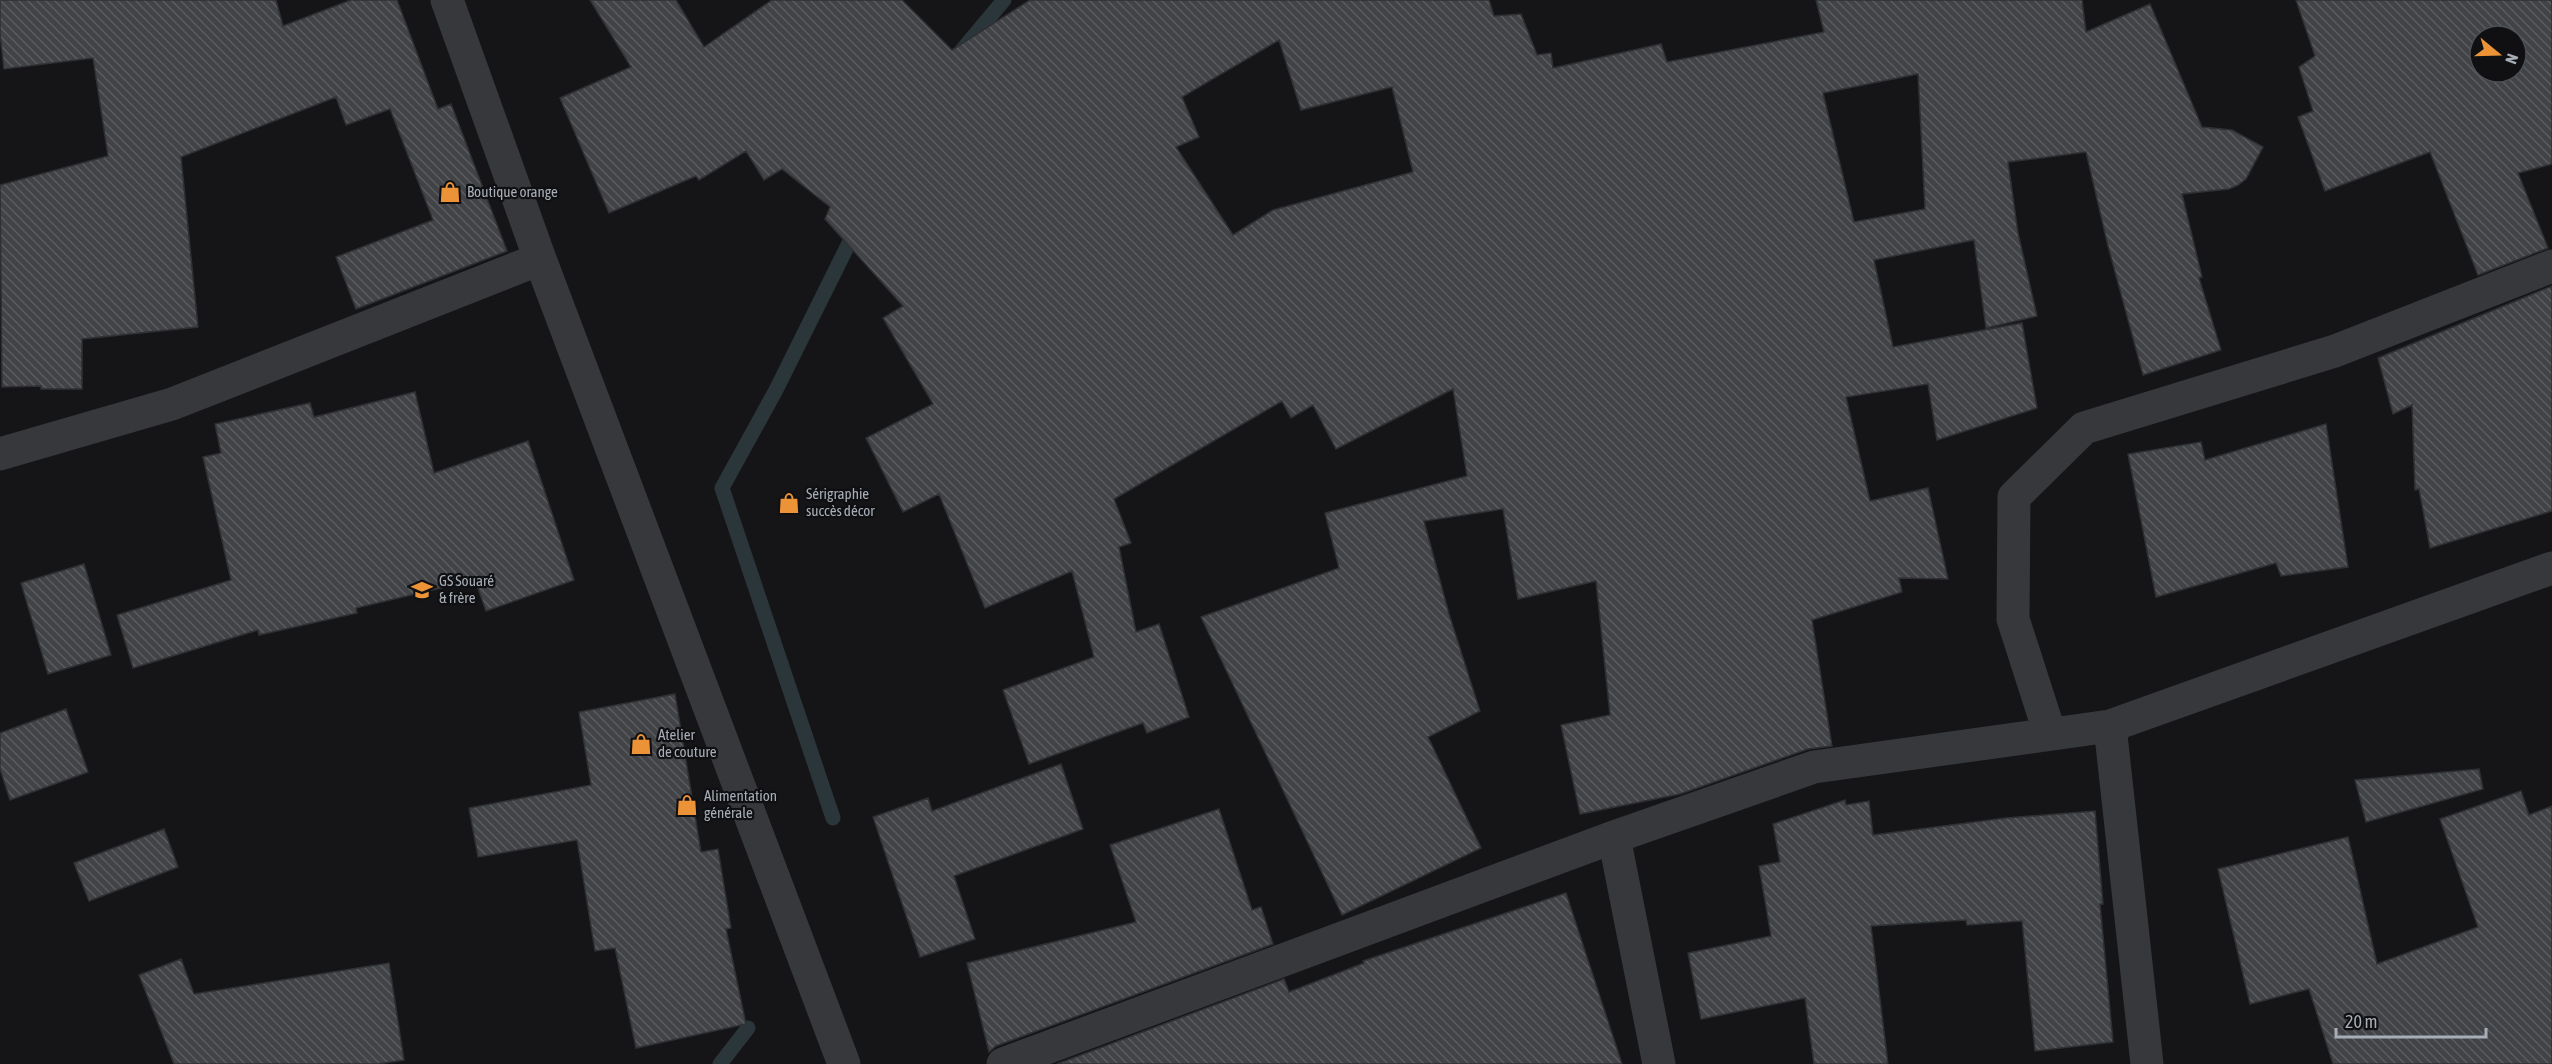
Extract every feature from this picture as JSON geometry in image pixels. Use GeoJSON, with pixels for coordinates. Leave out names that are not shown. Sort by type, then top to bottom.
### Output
{"type":"FeatureCollection","features":[{"type":"Feature","properties":{"kind":"street"},"geometry":{"type":"LineString","coordinates":[[447,0],[540,260],[844,1064]]}},
{"type":"Feature","properties":{"kind":"street"},"geometry":{"type":"LineString","coordinates":[[0,454],[172,405],[540,260]]}},
{"type":"Feature","properties":{"kind":"street"},"geometry":{"type":"LineString","coordinates":[[2050,735],[2013,619],[2014,497],[2084,428],[2335,351],[2552,266]]}},
{"type":"Feature","properties":{"kind":"street"},"geometry":{"type":"LineString","coordinates":[[1003,1064],[1614,837],[1814,767],[2110,726],[2550,575]]}},
{"type":"Feature","properties":{"kind":"street"},"geometry":{"type":"LineString","coordinates":[[2110,726],[2147,1064]]}},
{"type":"Feature","properties":{"kind":"street"},"geometry":{"type":"LineString","coordinates":[[1614,837],[1659,1064]]}},
{"type":"Feature","properties":{"kind":"building"},"geometry":{"type":"Polygon","coordinates":[[[0,0],[276,0],[283,26],[351,0],[397,0],[438,109],[451,104],[507,251],[356,309],[336,257],[433,220],[390,109],[346,125],[336,97],[181,157],[198,327],[82,339],[82,389],[41,389],[41,386],[2,387],[0,185],[108,156],[93,58],[4,69],[0,34],[0,0]]]}},
{"type":"Feature","properties":{"kind":"building"},"geometry":{"type":"Polygon","coordinates":[[[590,0],[676,0],[704,47],[772,0],[902,0],[952,50],[1030,0],[1489,0],[1494,16],[1521,14],[1537,55],[1551,53],[1553,68],[1661,44],[1667,62],[1824,32],[1816,0],[2082,0],[2086,32],[2150,4],[2202,127],[2232,130],[2263,147],[2246,179],[2238,185],[2229,189],[2182,194],[2202,277],[2199,278],[2221,350],[2143,375],[2108,246],[2086,152],[2008,162],[2018,233],[2037,316],[1986,328],[1974,240],[1874,260],[1893,347],[2022,323],[2037,408],[1937,440],[1928,384],[1846,397],[1870,501],[1928,488],[1948,579],[1899,578],[1902,592],[1812,620],[1832,746],[1808,749],[1680,794],[1580,814],[1561,725],[1610,715],[1596,581],[1518,599],[1503,509],[1424,521],[1449,614],[1480,711],[1428,737],[1481,848],[1342,915],[1201,617],[1339,568],[1325,513],[1467,476],[1453,389],[1336,449],[1313,405],[1291,418],[1282,401],[1114,499],[1131,543],[1119,547],[1136,632],[1159,624],[1189,717],[1147,733],[1143,723],[1029,764],[1003,690],[1094,657],[1072,571],[985,608],[939,494],[903,512],[866,438],[933,404],[883,318],[903,306],[825,219],[830,207],[782,169],[764,180],[746,151],[699,180],[696,176],[609,213],[560,98],[631,67],[590,0]],[[1279,40],[1182,97],[1199,137],[1176,147],[1233,235],[1273,210],[1413,172],[1392,87],[1301,110],[1279,40]],[[1918,74],[1823,93],[1854,222],[1925,209],[1918,74]]]}},
{"type":"Feature","properties":{"kind":"building"},"geometry":{"type":"Polygon","coordinates":[[[2296,0],[2552,0],[2552,164],[2518,173],[2548,248],[2478,275],[2430,152],[2325,191],[2298,117],[2313,111],[2299,67],[2315,56],[2296,0]]]}},
{"type":"Feature","properties":{"kind":"building"},"geometry":{"type":"Polygon","coordinates":[[[2552,286],[2552,511],[2430,548],[2419,489],[2415,490],[2412,405],[2393,414],[2378,358],[2552,286]]]}},
{"type":"Feature","properties":{"kind":"building"},"geometry":{"type":"Polygon","coordinates":[[[415,392],[434,473],[528,441],[574,580],[486,611],[475,580],[356,608],[357,613],[259,635],[258,630],[133,668],[117,615],[231,580],[203,457],[221,453],[215,424],[310,403],[314,417],[415,392]]]}},
{"type":"Feature","properties":{"kind":"building"},"geometry":{"type":"Polygon","coordinates":[[[2326,424],[2348,567],[2281,576],[2276,563],[2156,597],[2128,454],[2201,442],[2205,460],[2326,424]]]}},
{"type":"Feature","properties":{"kind":"building"},"geometry":{"type":"Polygon","coordinates":[[[84,564],[111,655],[48,674],[21,583],[84,564]]]}},
{"type":"Feature","properties":{"kind":"building"},"geometry":{"type":"Polygon","coordinates":[[[675,694],[701,852],[718,849],[731,928],[726,929],[746,1024],[636,1048],[615,948],[595,951],[577,840],[478,857],[469,808],[591,785],[579,712],[675,694]]]}},
{"type":"Feature","properties":{"kind":"building"},"geometry":{"type":"Polygon","coordinates":[[[66,709],[88,772],[10,800],[0,769],[0,733],[66,709]]]}},
{"type":"Feature","properties":{"kind":"building"},"geometry":{"type":"Polygon","coordinates":[[[1061,764],[1083,829],[954,876],[975,939],[920,957],[873,817],[928,798],[932,811],[1061,764]]]}},
{"type":"Feature","properties":{"kind":"building"},"geometry":{"type":"Polygon","coordinates":[[[2479,769],[2483,789],[2366,822],[2355,780],[2479,769]]]}},
{"type":"Feature","properties":{"kind":"building"},"geometry":{"type":"Polygon","coordinates":[[[2521,791],[2529,815],[2552,806],[2552,1064],[2333,1064],[2309,989],[2250,1004],[2218,869],[2348,837],[2377,964],[2478,927],[2440,819],[2521,791]]]}},
{"type":"Feature","properties":{"kind":"building"},"geometry":{"type":"Polygon","coordinates":[[[1845,800],[1846,805],[1869,801],[1873,835],[2006,818],[2095,811],[2103,904],[2100,904],[2113,1042],[2035,1051],[2022,921],[1967,925],[1966,920],[1871,926],[1888,1064],[1814,1064],[1805,998],[1701,1019],[1688,953],[1771,936],[1759,866],[1780,862],[1773,824],[1845,800]]]}},
{"type":"Feature","properties":{"kind":"building"},"geometry":{"type":"Polygon","coordinates":[[[1219,809],[1252,910],[1261,907],[1273,944],[996,1046],[989,1052],[967,963],[1136,922],[1110,845],[1219,809]]]}},
{"type":"Feature","properties":{"kind":"building"},"geometry":{"type":"Polygon","coordinates":[[[164,829],[178,867],[89,901],[74,863],[164,829]]]}},
{"type":"Feature","properties":{"kind":"building"},"geometry":{"type":"Polygon","coordinates":[[[1566,893],[1622,1064],[1057,1064],[1284,979],[1289,992],[1364,963],[1363,961],[1566,893]]]}},
{"type":"Feature","properties":{"kind":"building"},"geometry":{"type":"Polygon","coordinates":[[[181,959],[194,994],[389,963],[404,1060],[378,1064],[174,1064],[139,975],[181,959]]]}},
{"type":"Feature","properties":{"kind":"waterway"},"geometry":{"type":"LineString","coordinates":[[962,50],[1004,0]]}},
{"type":"Feature","properties":{"kind":"waterway"},"geometry":{"type":"LineString","coordinates":[[833,818],[722,488],[776,390],[857,227]]}},
{"type":"Feature","properties":{"kind":"waterway"},"geometry":{"type":"LineString","coordinates":[[720,1064],[748,1028]]}},
{"type":"Feature","properties":{"kind":"place","name":"Boutique orange"},"geometry":{"type":"Point","coordinates":[450,192]}},
{"type":"Feature","properties":{"kind":"place","name":"Sérigraphie succès décor"},"geometry":{"type":"Point","coordinates":[789,503]}},
{"type":"Feature","properties":{"kind":"place","name":"GS Souaré & frère"},"geometry":{"type":"Point","coordinates":[422,590]}},
{"type":"Feature","properties":{"kind":"place","name":"Atelier de couture"},"geometry":{"type":"Point","coordinates":[641,744]}},
{"type":"Feature","properties":{"kind":"place","name":"Alimentation générale"},"geometry":{"type":"Point","coordinates":[687,805]}}]}
